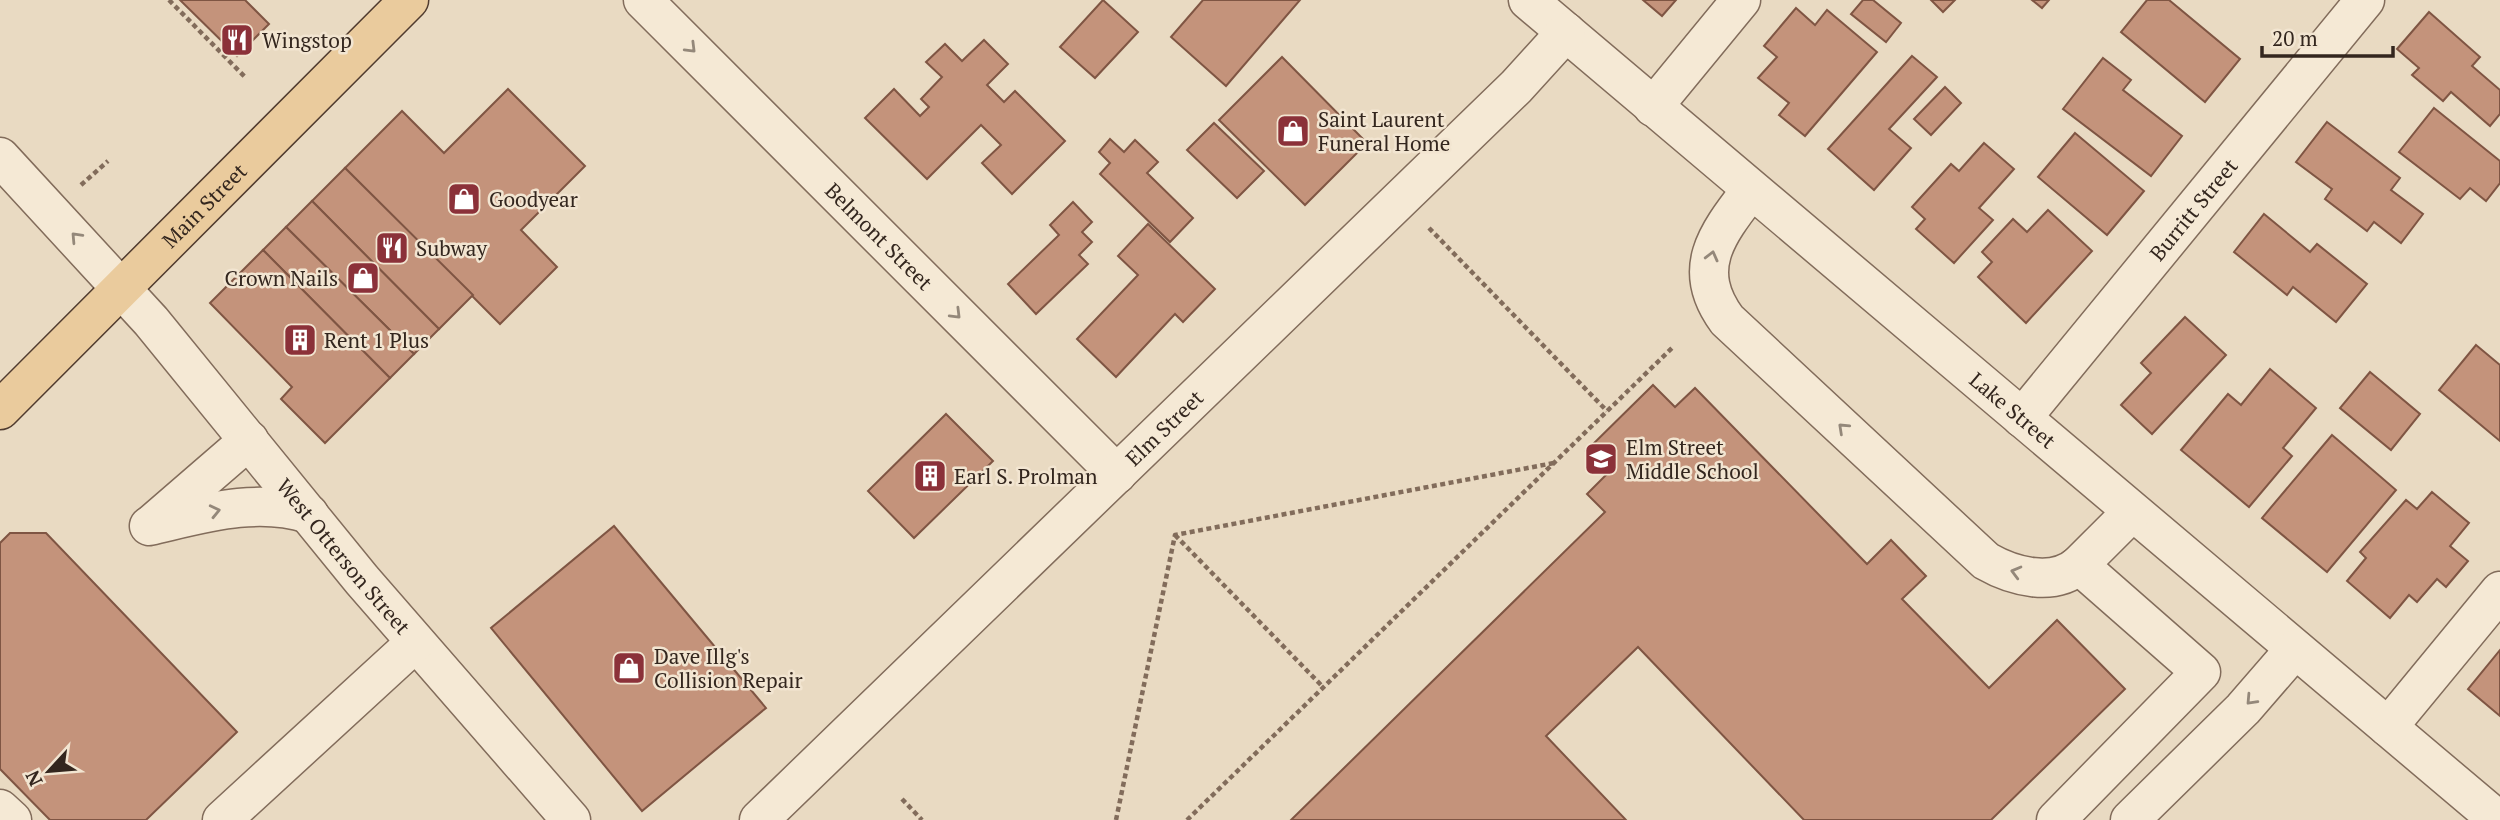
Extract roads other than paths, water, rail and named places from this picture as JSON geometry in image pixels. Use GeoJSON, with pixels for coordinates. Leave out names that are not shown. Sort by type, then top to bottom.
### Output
{"type":"FeatureCollection","features":[{"type":"Feature","properties":{"kind":"main road","name":"Main Street"},"geometry":{"type":"LineString","coordinates":[[2,405],[122,287],[392,5]]}},
{"type":"Feature","properties":{"kind":"street","name":"Belmont Street"},"geometry":{"type":"LineString","coordinates":[[643,0],[1116,474]]}},
{"type":"Feature","properties":{"kind":"street","name":"Lake Street"},"geometry":{"type":"LineString","coordinates":[[1528,0],[2498,820]]}},
{"type":"Feature","properties":{"kind":"street"},"geometry":{"type":"LineString","coordinates":[[1653,107],[1741,0]]}},
{"type":"Feature","properties":{"kind":"street","name":"Burritt Street"},"geometry":{"type":"LineString","coordinates":[[2022,418],[2365,0]]}},
{"type":"Feature","properties":{"kind":"street","name":"Elm Street"},"geometry":{"type":"LineString","coordinates":[[759,820],[1516,87],[1566,32]]}},
{"type":"Feature","properties":{"kind":"street","name":"West Otterson Street"},"geometry":{"type":"LineString","coordinates":[[0,157],[122,287],[415,643],[570,820]]}},
{"type":"Feature","properties":{"kind":"street"},"geometry":{"type":"LineString","coordinates":[[1752,190],[1721,231],[1709,264],[1710,288],[1714,300],[1727,320],[1986,561],[2017,573],[2050,578],[2067,575],[2133,512]]}},
{"type":"Feature","properties":{"kind":"street"},"geometry":{"type":"LineString","coordinates":[[249,440],[149,526],[227,508],[270,506],[309,514]]}},
{"type":"Feature","properties":{"kind":"street"},"geometry":{"type":"LineString","coordinates":[[2056,820],[2201,672],[2080,565]]}},
{"type":"Feature","properties":{"kind":"street"},"geometry":{"type":"LineString","coordinates":[[2388,727],[2500,591]]}},
{"type":"Feature","properties":{"kind":"street"},"geometry":{"type":"LineString","coordinates":[[222,820],[415,643]]}},
{"type":"Feature","properties":{"kind":"street"},"geometry":{"type":"LineString","coordinates":[[2130,820],[2243,709],[2295,649]]}},
{"type":"Feature","properties":{"kind":"street"},"geometry":{"type":"LineString","coordinates":[[0,809],[12,820]]}},
{"type":"Feature","properties":{"kind":"place","name":"Wingstop"},"geometry":{"type":"Point","coordinates":[237,40]}},
{"type":"Feature","properties":{"kind":"place","name":"Saint Laurent Funeral Home"},"geometry":{"type":"Point","coordinates":[1293,131]}},
{"type":"Feature","properties":{"kind":"place","name":"Goodyear"},"geometry":{"type":"Point","coordinates":[464,199]}},
{"type":"Feature","properties":{"kind":"place","name":"Subway"},"geometry":{"type":"Point","coordinates":[392,248]}},
{"type":"Feature","properties":{"kind":"place","name":"Crown Nails"},"geometry":{"type":"Point","coordinates":[363,278]}},
{"type":"Feature","properties":{"kind":"place","name":"Rent 1 Plus"},"geometry":{"type":"Point","coordinates":[300,340]}},
{"type":"Feature","properties":{"kind":"place","name":"Elm Street Middle School"},"geometry":{"type":"Point","coordinates":[1601,459]}},
{"type":"Feature","properties":{"kind":"place","name":"Earl S. Prolman"},"geometry":{"type":"Point","coordinates":[930,476]}},
{"type":"Feature","properties":{"kind":"place","name":"Dave Illg's Collision Repair"},"geometry":{"type":"Point","coordinates":[629,668]}}]}
